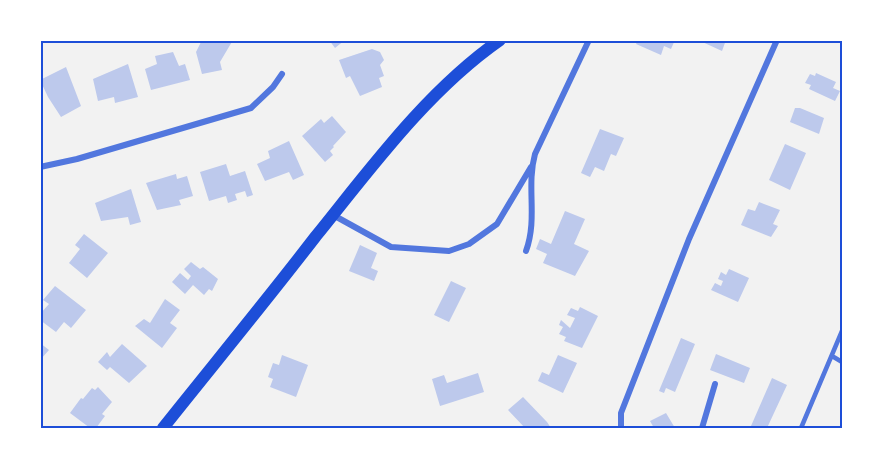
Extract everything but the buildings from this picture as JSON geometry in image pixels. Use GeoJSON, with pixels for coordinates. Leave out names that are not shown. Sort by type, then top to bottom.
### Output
{"type":"FeatureCollection","features":[{"type":"Feature","properties":{"kind":"main road"},"geometry":{"type":"LineString","coordinates":[[163,429],[333,215],[425,108],[453,80],[500,40]]}},
{"type":"Feature","properties":{"kind":"street"},"geometry":{"type":"LineString","coordinates":[[333,215],[391,247],[449,251],[469,244],[497,224],[531,168],[540,138],[589,40]]}},
{"type":"Feature","properties":{"kind":"street"},"geometry":{"type":"LineString","coordinates":[[621,429],[621,413],[685,250],[777,40]]}},
{"type":"Feature","properties":{"kind":"street"},"geometry":{"type":"LineString","coordinates":[[40,167],[196,126],[251,108],[273,87],[282,74]]}},
{"type":"Feature","properties":{"kind":"street"},"geometry":{"type":"LineString","coordinates":[[526,251],[533,221],[531,168]]}},
{"type":"Feature","properties":{"kind":"street"},"geometry":{"type":"LineString","coordinates":[[702,429],[715,384]]}},
{"type":"Feature","properties":{"kind":"lane"},"geometry":{"type":"LineString","coordinates":[[801,429],[843,331]]}},
{"type":"Feature","properties":{"kind":"lane"},"geometry":{"type":"LineString","coordinates":[[832,356],[843,362]]}}]}
